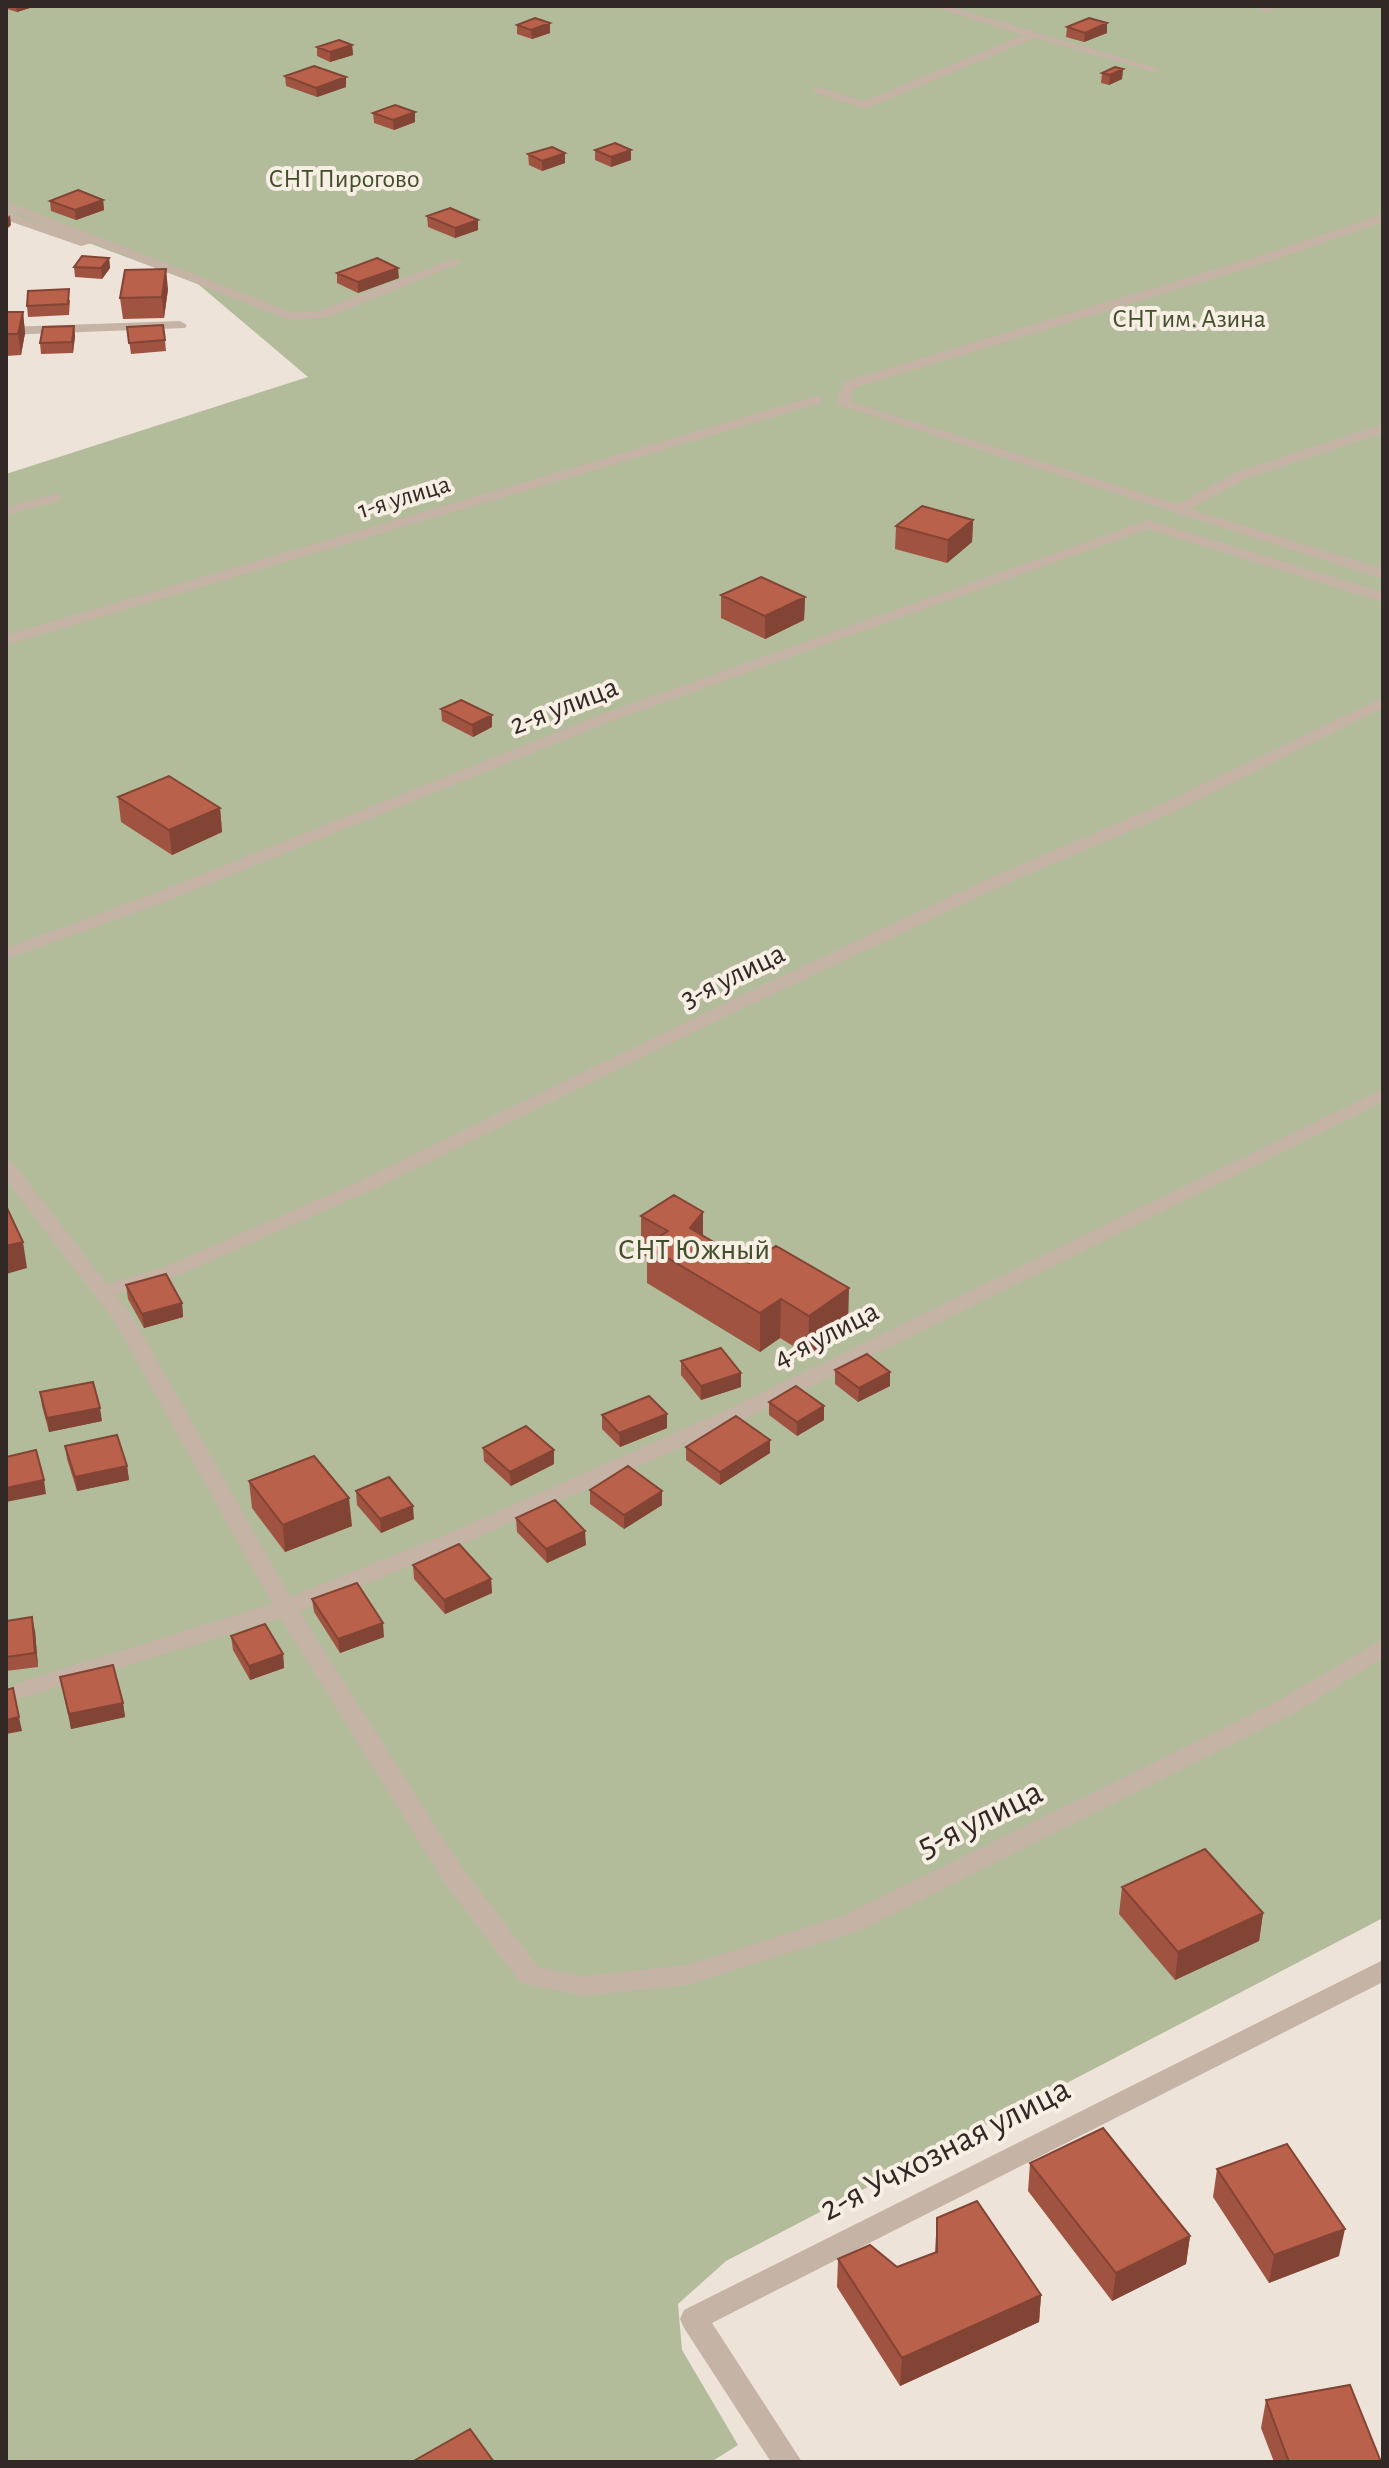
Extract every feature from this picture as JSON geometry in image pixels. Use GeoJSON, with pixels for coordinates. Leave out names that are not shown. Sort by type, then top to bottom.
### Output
{"type":"FeatureCollection","features":[{"type":"Feature","properties":{"kind":"street"},"geometry":{"type":"LineString","coordinates":[[936,6],[1154,69]]}},
{"type":"Feature","properties":{"kind":"street"},"geometry":{"type":"LineString","coordinates":[[818,90],[865,105],[1035,34]]}},
{"type":"Feature","properties":{"kind":"street"},"geometry":{"type":"LineString","coordinates":[[6,205],[289,316],[321,315],[457,262]]}},
{"type":"Feature","properties":{"kind":"street"},"geometry":{"type":"LineString","coordinates":[[6,216],[86,243]]}},
{"type":"Feature","properties":{"kind":"street"},"geometry":{"type":"LineString","coordinates":[[1383,218],[1264,259],[848,385],[843,404],[1383,574]]}},
{"type":"Feature","properties":{"kind":"street"},"geometry":{"type":"LineString","coordinates":[[6,331],[180,325]]}},
{"type":"Feature","properties":{"kind":"street","name":"1-я улица"},"geometry":{"type":"LineString","coordinates":[[6,640],[816,400]]}},
{"type":"Feature","properties":{"kind":"street"},"geometry":{"type":"LineString","coordinates":[[1177,510],[1242,475],[1383,428]]}},
{"type":"Feature","properties":{"kind":"street"},"geometry":{"type":"LineString","coordinates":[[6,511],[55,498]]}},
{"type":"Feature","properties":{"kind":"street","name":"2-я улица"},"geometry":{"type":"LineString","coordinates":[[6,954],[156,899],[603,719],[1148,524],[1383,597]]}},
{"type":"Feature","properties":{"kind":"street","name":"3-я улица"},"geometry":{"type":"LineString","coordinates":[[104,1292],[174,1270],[367,1185],[745,1001],[1000,880],[1166,809],[1383,702]]}},
{"type":"Feature","properties":{"kind":"street","name":"4-я улица"},"geometry":{"type":"LineString","coordinates":[[22,1690],[286,1608],[459,1537],[737,1414],[1383,1095]]}},
{"type":"Feature","properties":{"kind":"street","name":"5-я улица"},"geometry":{"type":"LineString","coordinates":[[6,1167],[122,1316],[286,1608],[453,1875],[530,1976],[584,1986],[687,1975],[854,1922],[1286,1707],[1383,1647]]}},
{"type":"Feature","properties":{"kind":"street","name":"2-я Учхозная улица"},"geometry":{"type":"LineString","coordinates":[[787,2462],[694,2319],[1383,1970]]}},
{"type":"Feature","properties":{"kind":"green space","name":"СНТ Южный"},"geometry":{"type":"Polygon","coordinates":[[[6,6],[1383,6],[1383,1918],[726,2261],[678,2304],[682,2350],[738,2445],[711,2462],[6,2462],[6,474],[308,377],[198,284],[6,212],[6,6]]]}},
{"type":"Feature","properties":{"kind":"building"},"geometry":{"type":"Polygon","coordinates":[[[535,18],[550,23],[531,30],[517,25],[535,18]]]}},
{"type":"Feature","properties":{"kind":"building"},"geometry":{"type":"Polygon","coordinates":[[[1089,18],[1107,23],[1085,33],[1067,27],[1089,18]]]}},
{"type":"Feature","properties":{"kind":"building"},"geometry":{"type":"Polygon","coordinates":[[[339,40],[352,45],[330,52],[317,47],[339,40]]]}},
{"type":"Feature","properties":{"kind":"building"},"geometry":{"type":"Polygon","coordinates":[[[314,66],[346,77],[316,88],[285,76],[314,66]]]}},
{"type":"Feature","properties":{"kind":"building"},"geometry":{"type":"Polygon","coordinates":[[[1115,67],[1123,69],[1110,75],[1102,73],[1115,67]]]}},
{"type":"Feature","properties":{"kind":"building"},"geometry":{"type":"Polygon","coordinates":[[[395,105],[415,112],[393,120],[373,113],[395,105]]]}},
{"type":"Feature","properties":{"kind":"building"},"geometry":{"type":"Polygon","coordinates":[[[615,143],[631,150],[611,157],[595,150],[615,143]]]}},
{"type":"Feature","properties":{"kind":"building"},"geometry":{"type":"Polygon","coordinates":[[[552,147],[565,153],[542,161],[528,154],[552,147]]]}},
{"type":"Feature","properties":{"kind":"building"},"geometry":{"type":"Polygon","coordinates":[[[78,190],[103,200],[75,210],[50,201],[78,190]]]}},
{"type":"Feature","properties":{"kind":"building"},"geometry":{"type":"Polygon","coordinates":[[[450,208],[478,220],[455,228],[427,216],[450,208]]]}},
{"type":"Feature","properties":{"kind":"building"},"geometry":{"type":"Polygon","coordinates":[[[82,256],[109,258],[101,268],[74,267],[82,256]]]}},
{"type":"Feature","properties":{"kind":"building"},"geometry":{"type":"Polygon","coordinates":[[[377,258],[398,268],[358,282],[337,273],[377,258]]]}},
{"type":"Feature","properties":{"kind":"building"},"geometry":{"type":"Polygon","coordinates":[[[166,269],[162,297],[120,298],[125,270],[166,269]]]}},
{"type":"Feature","properties":{"kind":"building"},"geometry":{"type":"Polygon","coordinates":[[[69,289],[68,304],[27,306],[28,291],[69,289]]]}},
{"type":"Feature","properties":{"kind":"building"},"geometry":{"type":"Polygon","coordinates":[[[6,312],[23,312],[18,334],[6,334],[6,312]]]}},
{"type":"Feature","properties":{"kind":"building"},"geometry":{"type":"Polygon","coordinates":[[[163,325],[165,340],[129,343],[127,327],[163,325]]]}},
{"type":"Feature","properties":{"kind":"building"},"geometry":{"type":"Polygon","coordinates":[[[74,326],[72,342],[40,343],[43,327],[74,326]]]}},
{"type":"Feature","properties":{"kind":"building"},"geometry":{"type":"Polygon","coordinates":[[[922,506],[973,520],[948,540],[896,526],[922,506]]]}},
{"type":"Feature","properties":{"kind":"building"},"geometry":{"type":"Polygon","coordinates":[[[761,577],[805,597],[765,616],[721,595],[761,577]]]}},
{"type":"Feature","properties":{"kind":"building"},"geometry":{"type":"Polygon","coordinates":[[[461,700],[492,715],[472,725],[441,709],[461,700]]]}},
{"type":"Feature","properties":{"kind":"building"},"geometry":{"type":"Polygon","coordinates":[[[169,776],[220,808],[169,830],[118,797],[169,776]]]}},
{"type":"Feature","properties":{"kind":"building"},"geometry":{"type":"Polygon","coordinates":[[[674,1195],[703,1212],[690,1228],[749,1263],[776,1246],[849,1288],[809,1316],[781,1299],[760,1313],[646,1245],[668,1231],[641,1216],[674,1195]]]}},
{"type":"Feature","properties":{"kind":"building"},"geometry":{"type":"Polygon","coordinates":[[[6,1206],[23,1242],[6,1246],[6,1206]]]}},
{"type":"Feature","properties":{"kind":"building"},"geometry":{"type":"Polygon","coordinates":[[[166,1274],[182,1303],[142,1314],[126,1285],[166,1274]]]}},
{"type":"Feature","properties":{"kind":"building"},"geometry":{"type":"Polygon","coordinates":[[[721,1348],[741,1373],[701,1386],[681,1361],[721,1348]]]}},
{"type":"Feature","properties":{"kind":"building"},"geometry":{"type":"Polygon","coordinates":[[[867,1354],[890,1372],[859,1388],[835,1370],[867,1354]]]}},
{"type":"Feature","properties":{"kind":"building"},"geometry":{"type":"Polygon","coordinates":[[[93,1382],[100,1408],[47,1418],[40,1392],[93,1382]]]}},
{"type":"Feature","properties":{"kind":"building"},"geometry":{"type":"Polygon","coordinates":[[[796,1386],[824,1406],[797,1422],[769,1402],[796,1386]]]}},
{"type":"Feature","properties":{"kind":"building"},"geometry":{"type":"Polygon","coordinates":[[[649,1396],[667,1414],[619,1433],[602,1415],[649,1396]]]}},
{"type":"Feature","properties":{"kind":"building"},"geometry":{"type":"Polygon","coordinates":[[[736,1416],[770,1440],[720,1472],[686,1447],[736,1416]]]}},
{"type":"Feature","properties":{"kind":"building"},"geometry":{"type":"Polygon","coordinates":[[[526,1426],[554,1450],[510,1472],[483,1448],[526,1426]]]}},
{"type":"Feature","properties":{"kind":"building"},"geometry":{"type":"Polygon","coordinates":[[[117,1435],[127,1466],[75,1477],[65,1446],[117,1435]]]}},
{"type":"Feature","properties":{"kind":"building"},"geometry":{"type":"Polygon","coordinates":[[[36,1450],[44,1480],[6,1488],[6,1457],[36,1450]]]}},
{"type":"Feature","properties":{"kind":"building"},"geometry":{"type":"Polygon","coordinates":[[[314,1456],[349,1498],[283,1525],[249,1481],[314,1456]]]}},
{"type":"Feature","properties":{"kind":"building"},"geometry":{"type":"Polygon","coordinates":[[[628,1466],[662,1491],[624,1515],[590,1490],[628,1466]]]}},
{"type":"Feature","properties":{"kind":"building"},"geometry":{"type":"Polygon","coordinates":[[[389,1477],[413,1506],[380,1519],[356,1491],[389,1477]]]}},
{"type":"Feature","properties":{"kind":"building"},"geometry":{"type":"Polygon","coordinates":[[[555,1500],[585,1531],[546,1549],[516,1518],[555,1500]]]}},
{"type":"Feature","properties":{"kind":"building"},"geometry":{"type":"Polygon","coordinates":[[[459,1544],[491,1579],[444,1600],[413,1565],[459,1544]]]}},
{"type":"Feature","properties":{"kind":"building"},"geometry":{"type":"Polygon","coordinates":[[[357,1583],[383,1623],[338,1639],[312,1599],[357,1583]]]}},
{"type":"Feature","properties":{"kind":"building"},"geometry":{"type":"Polygon","coordinates":[[[32,1617],[35,1653],[6,1657],[6,1621],[32,1617]]]}},
{"type":"Feature","properties":{"kind":"building"},"geometry":{"type":"Polygon","coordinates":[[[265,1624],[283,1654],[249,1666],[231,1636],[265,1624]]]}},
{"type":"Feature","properties":{"kind":"building"},"geometry":{"type":"Polygon","coordinates":[[[113,1665],[123,1703],[69,1714],[60,1677],[113,1665]]]}},
{"type":"Feature","properties":{"kind":"building"},"geometry":{"type":"Polygon","coordinates":[[[13,1688],[19,1717],[6,1720],[6,1690],[13,1688]]]}},
{"type":"Feature","properties":{"kind":"building"},"geometry":{"type":"Polygon","coordinates":[[[1205,1849],[1263,1913],[1178,1952],[1122,1887],[1205,1849]]]}},
{"type":"Feature","properties":{"kind":"building"},"geometry":{"type":"Polygon","coordinates":[[[1103,2128],[1190,2236],[1116,2273],[1030,2163],[1103,2128]]]}},
{"type":"Feature","properties":{"kind":"building"},"geometry":{"type":"Polygon","coordinates":[[[1287,2144],[1345,2229],[1274,2255],[1217,2169],[1287,2144]]]}},
{"type":"Feature","properties":{"kind":"building"},"geometry":{"type":"Polygon","coordinates":[[[977,2201],[1041,2295],[902,2358],[838,2259],[870,2245],[897,2267],[937,2252],[937,2218],[977,2201]]]}},
{"type":"Feature","properties":{"kind":"building"},"geometry":{"type":"Polygon","coordinates":[[[1350,2385],[1381,2462],[1289,2462],[1266,2400],[1350,2385]]]}},
{"type":"Feature","properties":{"kind":"building"},"geometry":{"type":"Polygon","coordinates":[[[470,2429],[494,2462],[412,2462],[470,2429]]]}},
{"type":"Feature","properties":{"kind":"park label","name":"СНТ Пирогово"},"geometry":{"type":"Point","coordinates":[344,179]}},
{"type":"Feature","properties":{"kind":"park label","name":"СНТ им. Азина"},"geometry":{"type":"Point","coordinates":[1189,319]}}]}
